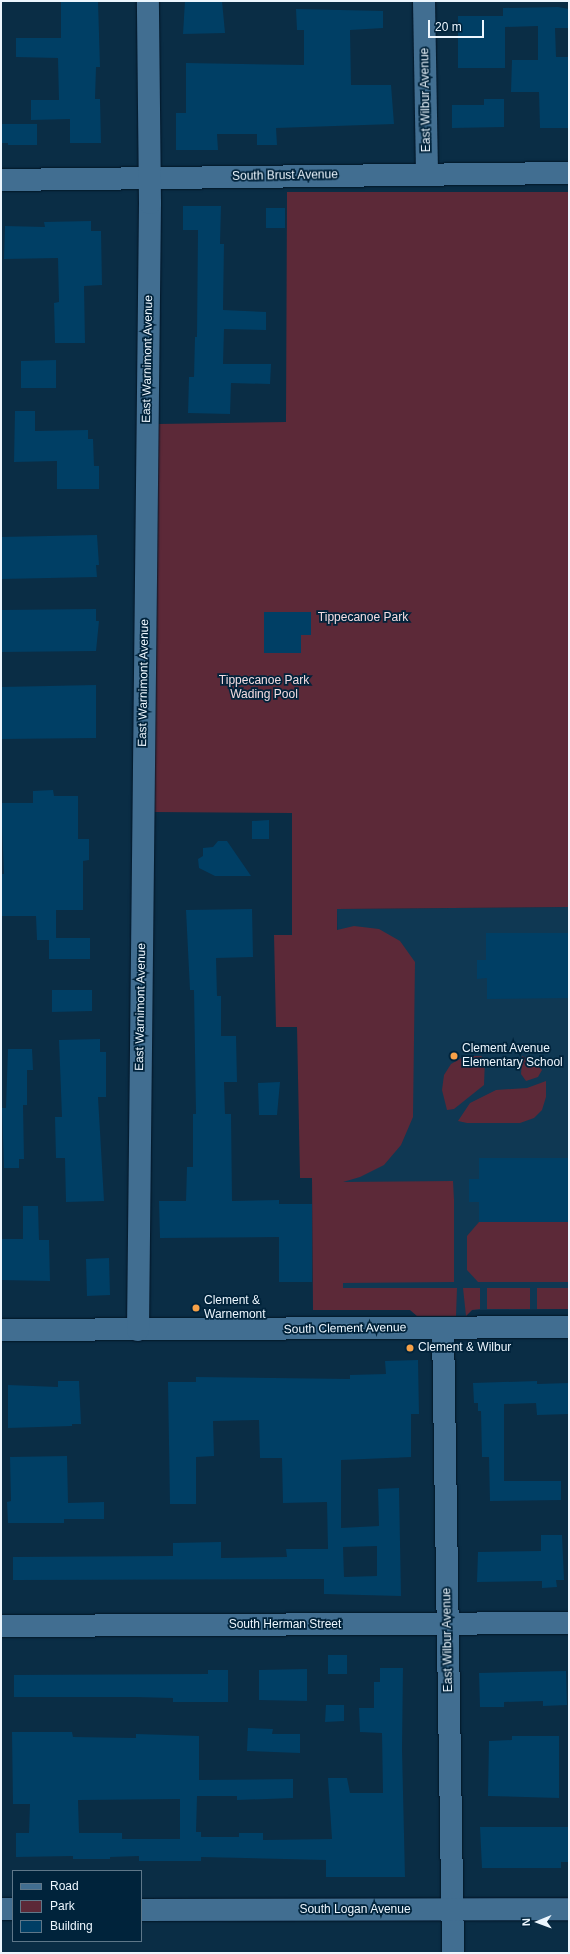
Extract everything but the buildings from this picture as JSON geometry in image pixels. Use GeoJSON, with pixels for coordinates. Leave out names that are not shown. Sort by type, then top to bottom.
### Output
{"type":"FeatureCollection","features":[{"type":"Feature","properties":{"kind":"street","name":"East Warnimont Avenue"},"geometry":{"type":"LineString","coordinates":[[138,1330],[150,177],[148,1]]}},
{"type":"Feature","properties":{"kind":"street","name":"East Wilbur Avenue"},"geometry":{"type":"LineString","coordinates":[[424,1],[428,174]]}},
{"type":"Feature","properties":{"kind":"street","name":"South Brust Avenue"},"geometry":{"type":"LineString","coordinates":[[1,180],[569,173]]}},
{"type":"Feature","properties":{"kind":"street","name":"South Clement Avenue"},"geometry":{"type":"LineString","coordinates":[[1,1330],[569,1327]]}},
{"type":"Feature","properties":{"kind":"street","name":"East Wilbur Avenue"},"geometry":{"type":"LineString","coordinates":[[443,1328],[453,1953]]}},
{"type":"Feature","properties":{"kind":"street","name":"South Herman Street"},"geometry":{"type":"LineString","coordinates":[[1,1626],[569,1623]]}},
{"type":"Feature","properties":{"kind":"street"},"geometry":{"type":"LineString","coordinates":[[1,1909],[12,1909]]}},
{"type":"Feature","properties":{"kind":"street","name":"South Logan Avenue"},"geometry":{"type":"LineString","coordinates":[[142,1910],[569,1909]]}},
{"type":"Feature","properties":{"kind":"shaded area","name":"Clement Avenue Elementary School"},"geometry":{"type":"Polygon","coordinates":[[[569,907],[569,1309],[472,1310],[466,1316],[417,1316],[410,1310],[343,1310],[337,909],[569,907]]]}},
{"type":"Feature","properties":{"kind":"green space","name":"Tippecanoe Park"},"geometry":{"type":"Polygon","coordinates":[[[287,192],[569,192],[569,907],[337,909],[337,930],[354,926],[379,929],[400,941],[415,962],[413,1117],[401,1145],[384,1165],[360,1177],[343,1182],[453,1181],[454,1200],[454,1282],[343,1283],[343,1288],[457,1288],[456,1316],[417,1316],[410,1310],[313,1310],[312,1178],[300,1178],[297,1027],[276,1027],[274,935],[292,935],[292,813],[154,812],[158,424],[286,422],[287,192]]]}},
{"type":"Feature","properties":{"kind":"green space"},"geometry":{"type":"Polygon","coordinates":[[[465,1056],[481,1056],[485,1059],[484,1085],[454,1109],[447,1110],[442,1090],[444,1075],[451,1064],[465,1056]]]}},
{"type":"Feature","properties":{"kind":"green space"},"geometry":{"type":"Polygon","coordinates":[[[522,1056],[533,1061],[542,1070],[538,1077],[526,1081],[521,1074],[522,1056]]]}},
{"type":"Feature","properties":{"kind":"green space"},"geometry":{"type":"Polygon","coordinates":[[[546,1081],[546,1097],[542,1110],[534,1118],[520,1123],[467,1123],[458,1121],[470,1103],[496,1090],[527,1088],[546,1081]]]}},
{"type":"Feature","properties":{"kind":"green space"},"geometry":{"type":"Polygon","coordinates":[[[479,1222],[569,1222],[569,1282],[478,1282],[467,1270],[467,1236],[479,1222]]]}},
{"type":"Feature","properties":{"kind":"green space"},"geometry":{"type":"Polygon","coordinates":[[[463,1288],[480,1288],[480,1309],[472,1310],[466,1316],[463,1288]]]}},
{"type":"Feature","properties":{"kind":"green space"},"geometry":{"type":"Polygon","coordinates":[[[487,1288],[530,1288],[530,1309],[487,1309],[487,1288]]]}},
{"type":"Feature","properties":{"kind":"green space"},"geometry":{"type":"Polygon","coordinates":[[[537,1288],[569,1288],[569,1309],[537,1309],[537,1288]]]}},
{"type":"Feature","properties":{"kind":"place","name":"Clement Avenue Elementary School"},"geometry":{"type":"Point","coordinates":[454,1056]}},
{"type":"Feature","properties":{"kind":"place","name":"Clement & Warnemont"},"geometry":{"type":"Point","coordinates":[196,1308]}},
{"type":"Feature","properties":{"kind":"place","name":"Clement & Wilbur"},"geometry":{"type":"Point","coordinates":[410,1348]}},
{"type":"Feature","properties":{"kind":"park label","name":"Tippecanoe Park Wading Pool"},"geometry":{"type":"Point","coordinates":[264,688]}}]}
